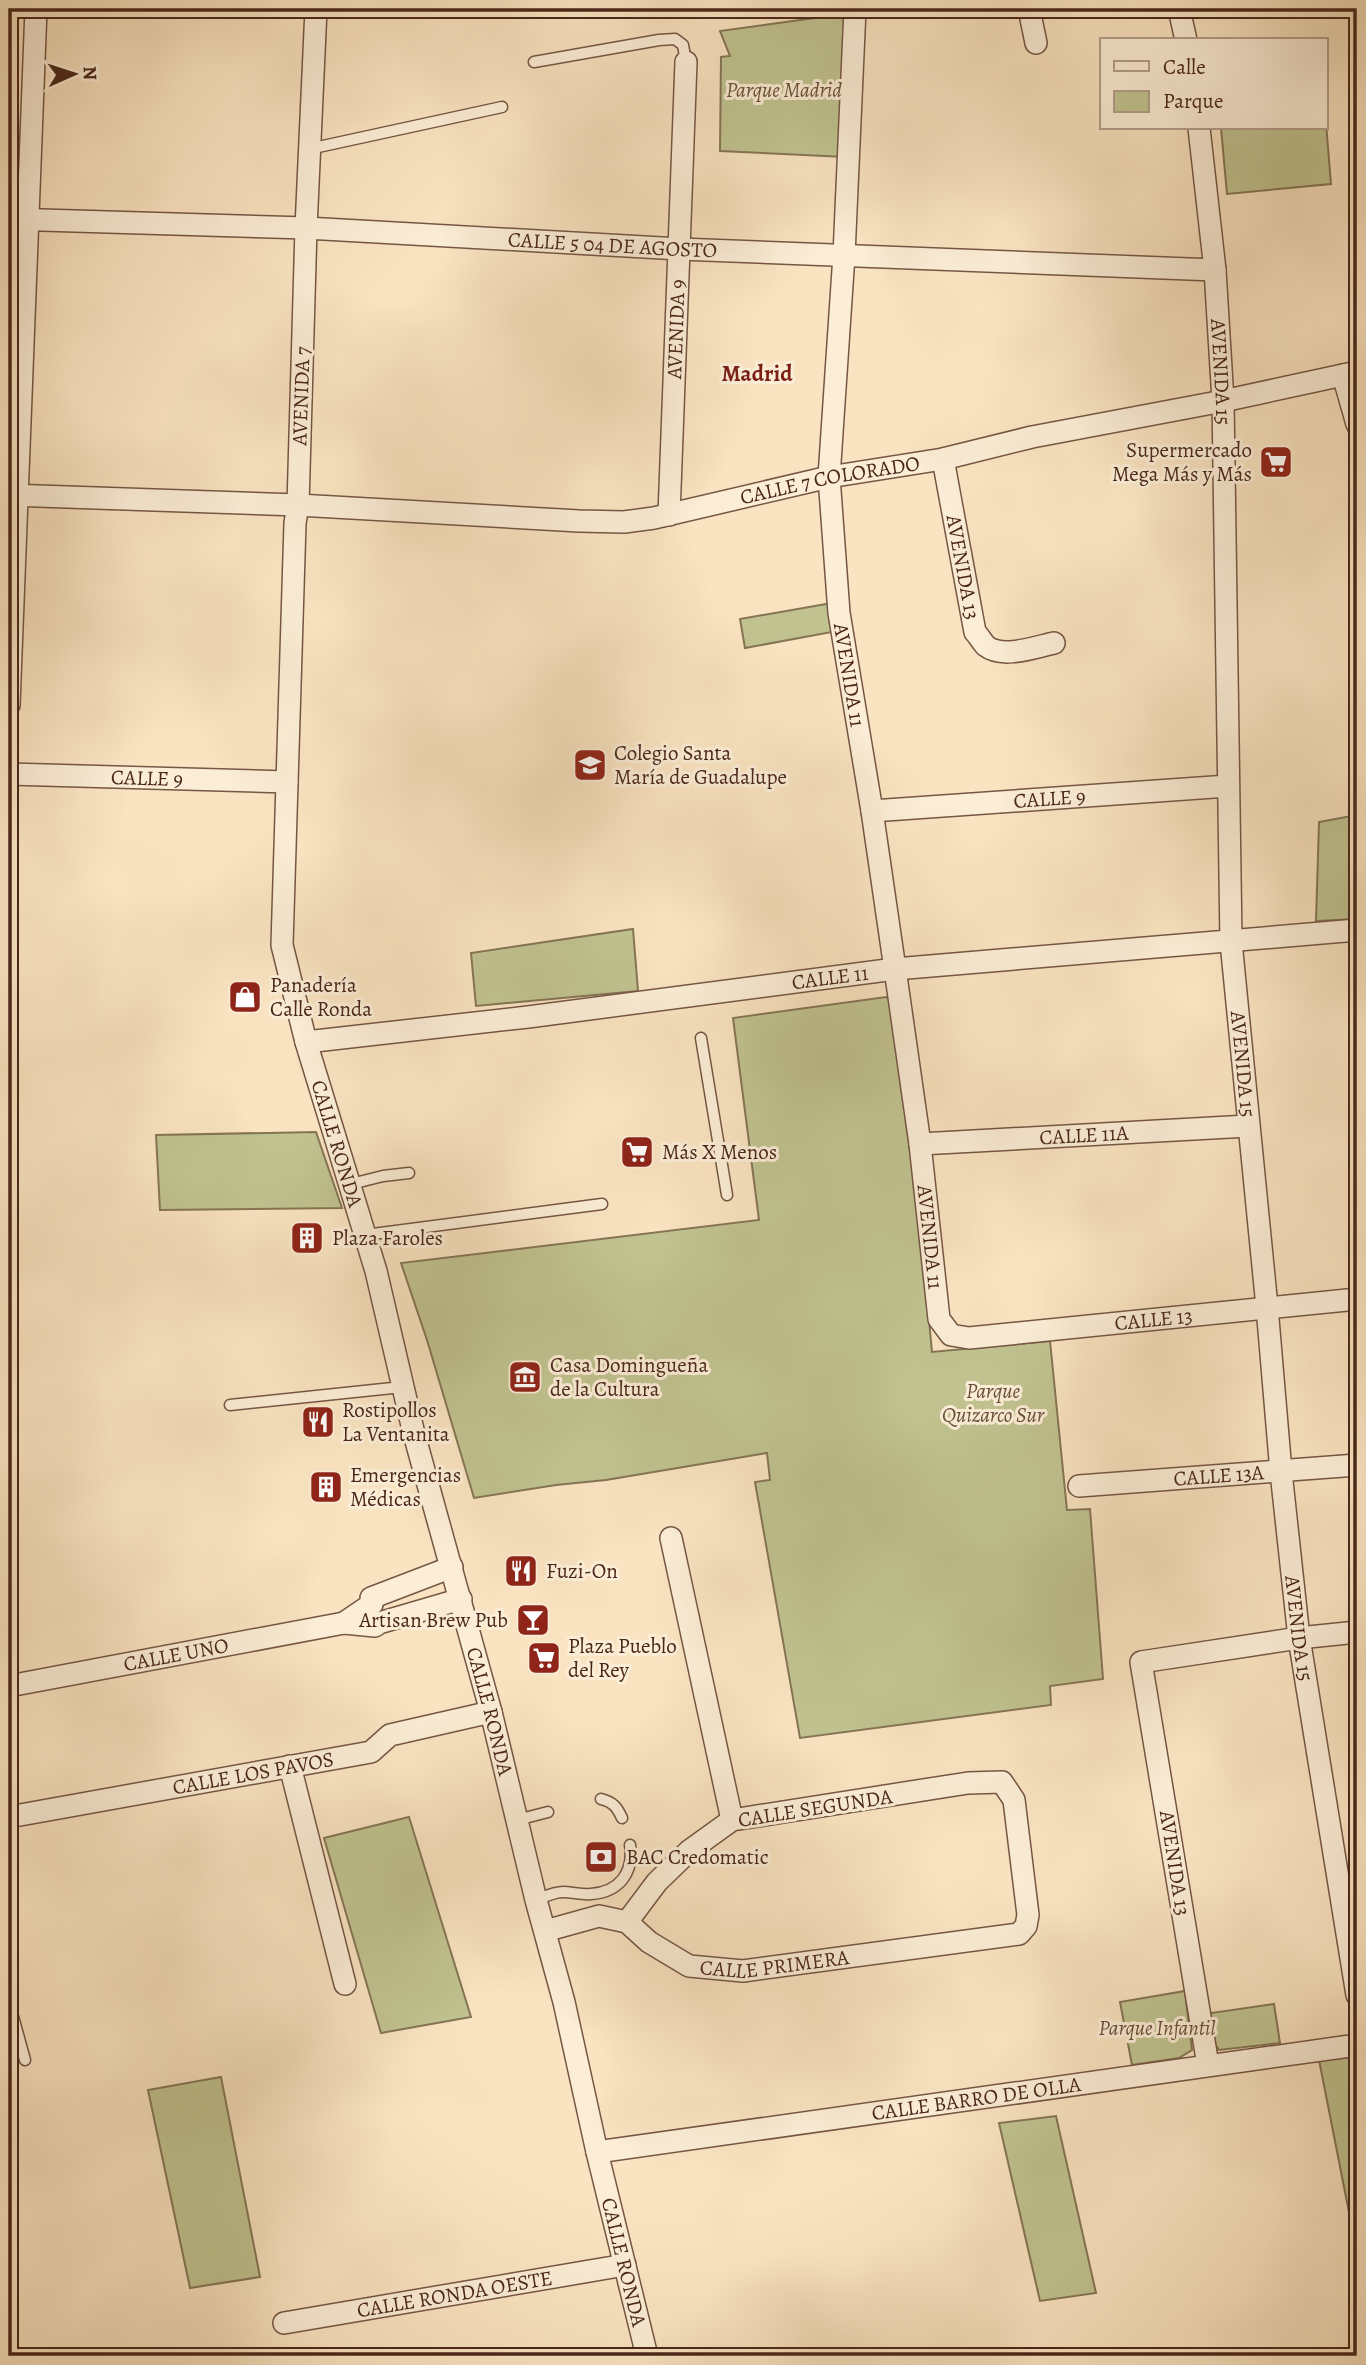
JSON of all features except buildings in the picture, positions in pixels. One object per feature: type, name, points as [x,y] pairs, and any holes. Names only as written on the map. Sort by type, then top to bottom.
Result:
[{"type":"street","points":[[9,705],[18,219],[36,9]]},
{"type":"street","name":"AVENIDA 7","points":[[287,782],[316,9]]},
{"type":"street","name":"AVENIDA 11","points":[[855,9],[844,255],[829,477],[839,613],[872,811],[920,1143],[939,1319],[951,1335]]},
{"type":"street","points":[[1029,9],[1036,43]]},
{"type":"street","points":[[1179,9],[1186,38]]},
{"type":"street","name":"AVENIDA 9","points":[[669,515],[686,62]]},
{"type":"street","name":"AVENIDA 15","points":[[1199,130],[1215,270],[1223,401],[1231,942],[1267,1307],[1280,1472],[1299,1638],[1357,1995]]},
{"type":"street","name":"CALLE 5 04 DE AGOSTO","points":[[18,219],[306,228],[680,249],[1215,270]]},
{"type":"street","points":[[1350,374],[1357,424]]},
{"type":"street","name":"CALLE 7 COLORADO","points":[[13,495],[298,505],[624,522],[669,515],[829,477],[943,459],[1032,437],[1350,374]]},
{"type":"street","name":"AVENIDA 13","points":[[943,459],[975,632],[986,646],[1009,652],[1054,643]]},
{"type":"street","name":"CALLE 9","points":[[9,774],[287,782]]},
{"type":"street","name":"CALLE RONDA","points":[[287,782],[282,945],[306,1042],[365,1235],[431,1497],[491,1712],[584,2086],[597,2152],[647,2356]]},
{"type":"street","name":"CALLE 9","points":[[872,811],[1228,786]]},
{"type":"street","name":"CALLE 11","points":[[306,1042],[528,1017],[895,969],[1357,930]]},
{"type":"street","name":"CALLE 11A","points":[[920,1143],[1248,1126]]},
{"type":"street","name":"CALLE 13","points":[[951,1335],[969,1338],[1357,1299]]},
{"type":"street","name":"CALLE 13A","points":[[1079,1486],[1357,1465]]},
{"type":"street","points":[[671,1538],[732,1820]]},
{"type":"street","name":"CALLE UNO","points":[[344,1623],[372,1604],[372,1598],[452,1567]]},
{"type":"street","name":"CALLE UNO","points":[[9,1686],[344,1623],[374,1626],[461,1599]]},
{"type":"street","points":[[1299,1638],[1357,1632]]},
{"type":"street","name":"AVENIDA 13","points":[[1208,2065],[1141,1662],[1299,1638]]},
{"type":"street","name":"CALLE LOS PAVOS","points":[[9,1817],[371,1752],[390,1735],[491,1712]]},
{"type":"street","points":[[290,1766],[345,1984]]},
{"type":"street","name":"CALLE SEGUNDA","points":[[626,1922],[657,1882],[689,1850],[732,1820],[968,1783],[1002,1782],[1014,1800],[1028,1915],[1026,1926],[1019,1934]]},
{"type":"street","points":[[545,1931],[599,1916],[626,1922]]},
{"type":"street","name":"CALLE PRIMERA","points":[[626,1922],[649,1942],[689,1966],[743,1971],[1019,1934]]},
{"type":"street","name":"CALLE BARRO DE OLLA","points":[[597,2152],[1357,2045]]},
{"type":"street","name":"CALLE RONDA OESTE","points":[[284,2323],[625,2265]]},
{"type":"lane","points":[[534,62],[675,39],[683,45],[686,62]]},
{"type":"lane","points":[[309,149],[502,107]]},
{"type":"lane","points":[[701,1038],[727,1195]]},
{"type":"lane","points":[[351,1184],[409,1173]]},
{"type":"lane","points":[[365,1235],[602,1204]]},
{"type":"lane","points":[[230,1405],[402,1387]]},
{"type":"lane","points":[[601,1799],[617,1807],[622,1818]]},
{"type":"lane","points":[[517,1820],[548,1812]]},
{"type":"lane","points":[[536,1900],[560,1892],[592,1894],[612,1889],[624,1881],[629,1870],[632,1857],[630,1845]]},
{"type":"lane","points":[[9,2002],[25,2060]]},
{"type":"green space","name":"Parque Madrid","points":[[851,13],[845,157],[720,151],[721,57],[730,56],[720,31]]},
{"type":"green space","points":[[1221,130],[1327,130],[1331,184],[1227,194]]},
{"type":"green space","points":[[832,603],[832,632],[745,648],[740,619]]},
{"type":"green space","points":[[1357,815],[1357,919],[1316,921],[1319,822]]},
{"type":"green space","points":[[633,929],[638,991],[476,1006],[471,953]]},
{"type":"green space","name":"Parque Quizarco Sur","points":[[886,997],[900,1008],[932,1352],[1050,1341],[1067,1510],[1090,1509],[1103,1679],[1050,1686],[1051,1705],[800,1738],[755,1482],[770,1480],[767,1453],[606,1480],[474,1498],[401,1263],[759,1220],[733,1018]]},
{"type":"green space","points":[[316,1132],[342,1208],[160,1210],[156,1135]]},
{"type":"green space","points":[[409,1817],[471,2017],[381,2033],[324,1838]]},
{"type":"green space","name":"Parque Infantil","points":[[1185,1991],[1192,2050],[1179,2058],[1132,2065],[1120,2002]]},
{"type":"green space","points":[[1274,2004],[1280,2043],[1219,2050],[1212,2040],[1211,2013]]},
{"type":"green space","points":[[1357,2056],[1357,2253],[1319,2060]]},
{"type":"green space","points":[[221,2077],[260,2277],[190,2288],[148,2090]]},
{"type":"green space","points":[[1056,2116],[1096,2293],[1040,2301],[999,2123]]},
{"type":"place","name":"Supermercado Mega Más y Más","points":[[1276,462]]},
{"type":"place","name":"Colegio Santa María de Guadalupe","points":[[590,765]]},
{"type":"place","name":"Panadería Calle Ronda","points":[[245,997]]},
{"type":"place","name":"Más X Menos","points":[[637,1152]]},
{"type":"place","name":"Plaza Faroles","points":[[307,1238]]},
{"type":"place","name":"Casa Domingueña de la Cultura","points":[[525,1377]]},
{"type":"place","name":"Rostipollos La Ventanita","points":[[318,1422]]},
{"type":"place","name":"Emergencias Médicas","points":[[326,1487]]},
{"type":"place","name":"Fuzi-On","points":[[521,1571]]},
{"type":"place","name":"Artisan Brew Pub","points":[[533,1620]]},
{"type":"place","name":"Plaza Pueblo del Rey","points":[[544,1658]]},
{"type":"place","name":"BAC Credomatic","points":[[601,1857]]},
{"type":"district","name":"Madrid","points":[[757,373]]}]
